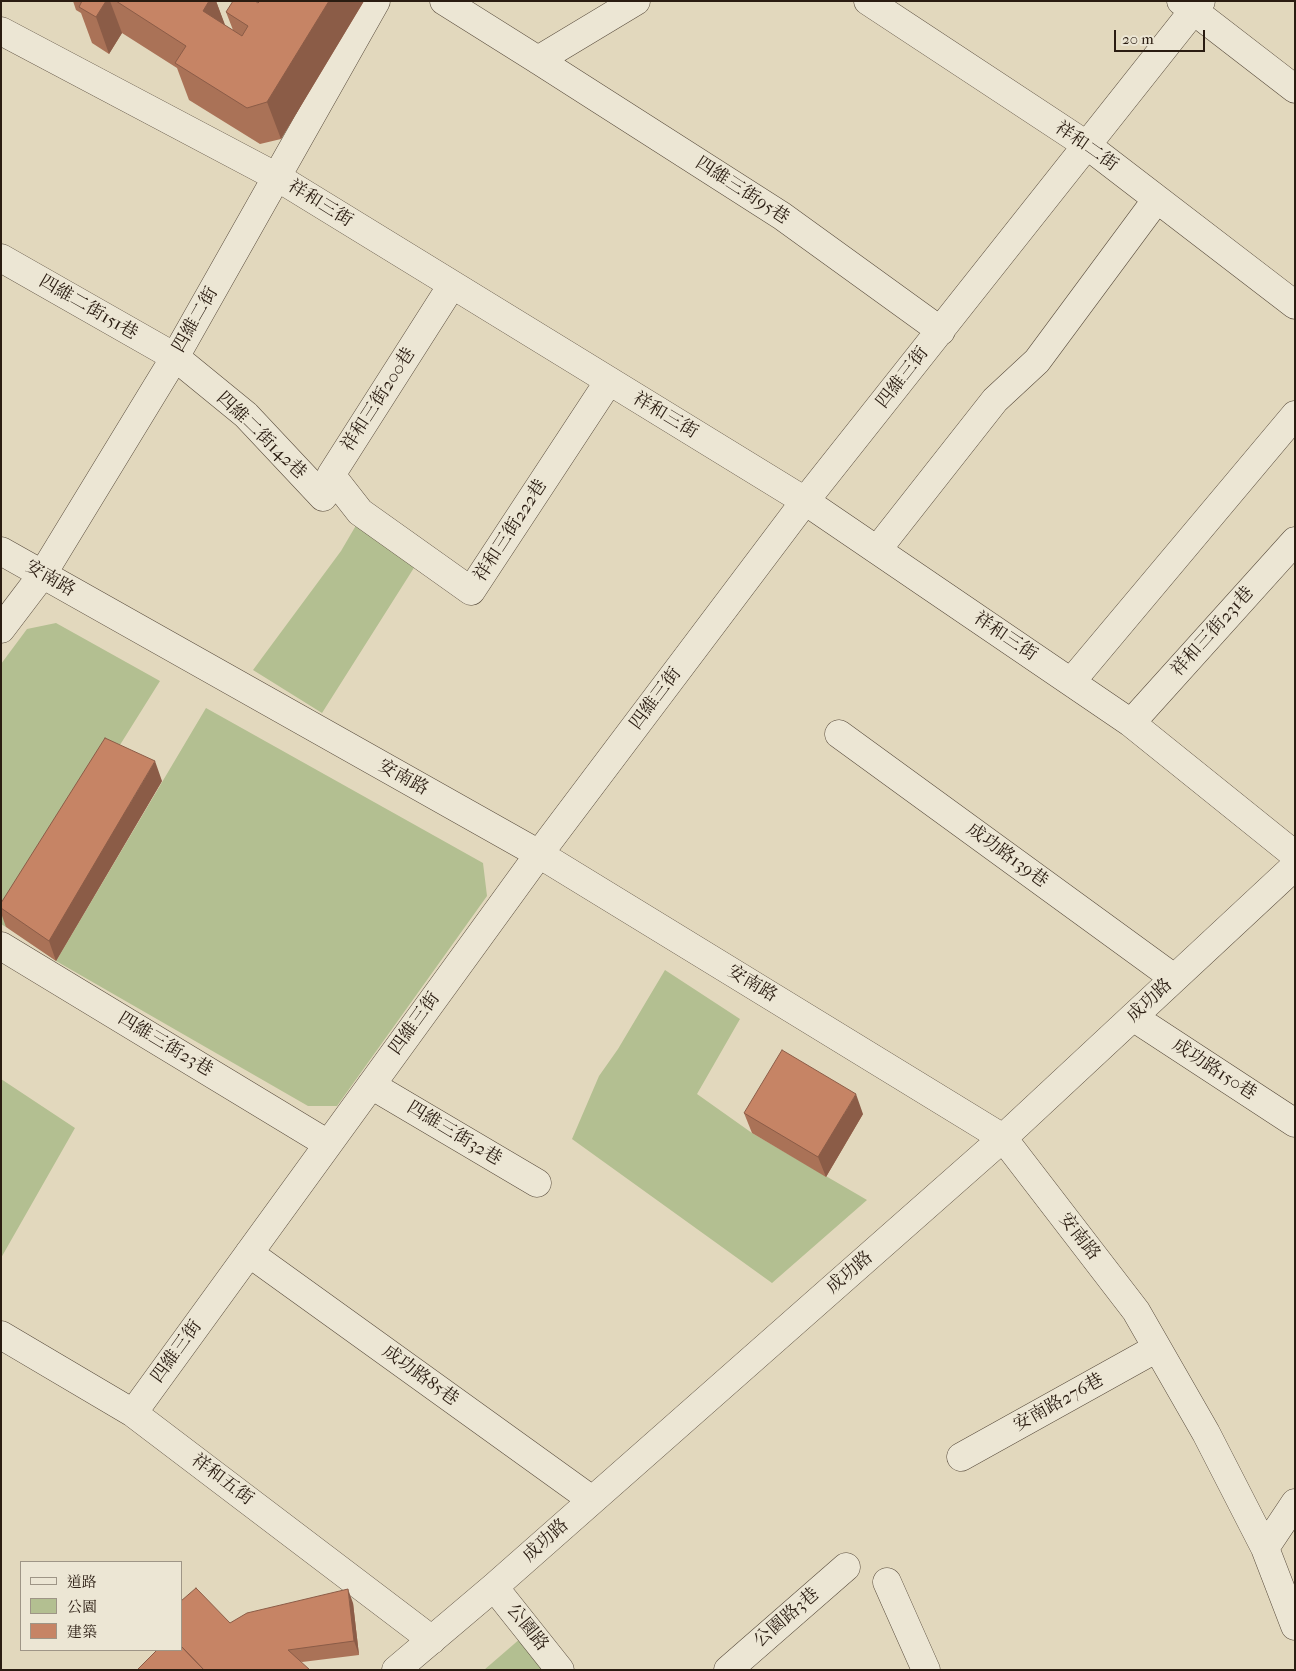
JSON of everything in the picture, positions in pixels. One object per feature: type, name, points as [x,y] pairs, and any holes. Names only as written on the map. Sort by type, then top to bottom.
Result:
[{"type":"street","name":"四維二街","points":[[1,629],[42,575],[175,357],[376,1]]},
{"type":"street","name":"四維三街95巷","points":[[444,1],[782,216],[940,331]]},
{"type":"street","points":[[538,60],[636,1]]},
{"type":"street","name":"祥和二街","points":[[868,1],[1088,146],[1295,306]]},
{"type":"street","points":[[1192,5],[1295,89]]},
{"type":"street","name":"四維三街","points":[[133,1412],[539,854],[805,501],[1088,146],[1192,5]]},
{"type":"street","name":"祥和三街","points":[[1,30],[277,177],[805,501],[1130,723],[1295,855]]},
{"type":"street","points":[[876,550],[996,400],[1037,360],[1157,199]]},
{"type":"street","name":"四維二街151巷","points":[[1,258],[175,357]]},
{"type":"street","name":"祥和三街200巷","points":[[360,512],[331,476],[452,285]]},
{"type":"street","name":"四維二街142巷","points":[[175,357],[246,415],[323,497]]},
{"type":"street","name":"祥和三街222巷","points":[[360,512],[471,591],[609,381]]},
{"type":"street","points":[[1071,682],[1295,415]]},
{"type":"street","name":"祥和三街231巷","points":[[1130,723],[1295,541]]},
{"type":"street","name":"安南路","points":[[1,551],[539,854],[1003,1138],[1136,1310],[1206,1433],[1265,1548],[1295,1626]]},
{"type":"street","name":"成功路139巷","points":[[839,734],[1174,978]]},
{"type":"street","name":"成功路","points":[[401,1668],[1003,1138],[1295,866]]},
{"type":"street","name":"四維三街23巷","points":[[1,946],[328,1144]]},
{"type":"street","name":"成功路150巷","points":[[1133,1017],[1295,1123]]},
{"type":"street","name":"四維三街32巷","points":[[371,1084],[537,1183]]},
{"type":"street","name":"成功路85巷","points":[[249,1253],[592,1500]]},
{"type":"street","name":"祥和五街","points":[[1,1335],[133,1412],[432,1640]]},
{"type":"street","name":"安南路276巷","points":[[961,1457],[1157,1348]]},
{"type":"street","points":[[1265,1548],[1295,1503]]},
{"type":"street","name":"公園路3巷","points":[[728,1670],[846,1567]]},
{"type":"street","points":[[886,1582],[926,1670]]},
{"type":"street","name":"公園路","points":[[494,1587],[560,1670]]},
{"type":"green space","points":[[358,522],[417,563],[322,713],[253,670],[341,551]]},
{"type":"green space","points":[[56,623],[160,681],[6,927],[1,924],[1,664],[27,629]]},
{"type":"green space","points":[[206,708],[483,863],[487,896],[337,1106],[308,1106],[56,961]]},
{"type":"green space","points":[[665,970],[740,1019],[697,1094],[752,1133],[867,1200],[772,1283],[572,1139],[599,1076],[618,1049]]},
{"type":"green space","points":[[1,1079],[75,1128],[1,1258]]},
{"type":"green space","points":[[521,1638],[546,1670],[484,1670]]},
{"type":"building","points":[[82,1],[106,1],[96,17],[79,7]]},
{"type":"building","points":[[116,1],[209,1],[203,11],[242,36],[248,26],[226,12],[233,1],[255,1],[258,3],[260,1],[329,1],[267,102],[247,108],[175,63],[186,46]]},
{"type":"building","points":[[105,738],[155,761],[49,941],[1,908],[1,903]]},
{"type":"building","points":[[782,1050],[856,1094],[818,1157],[744,1113]]},
{"type":"building","points":[[196,1588],[230,1623],[247,1613],[348,1589],[354,1641],[288,1650],[310,1670],[204,1670],[182,1647],[182,1600]]},
{"type":"building","points":[[182,1647],[204,1670],[137,1670],[156,1651],[182,1651]]}]
